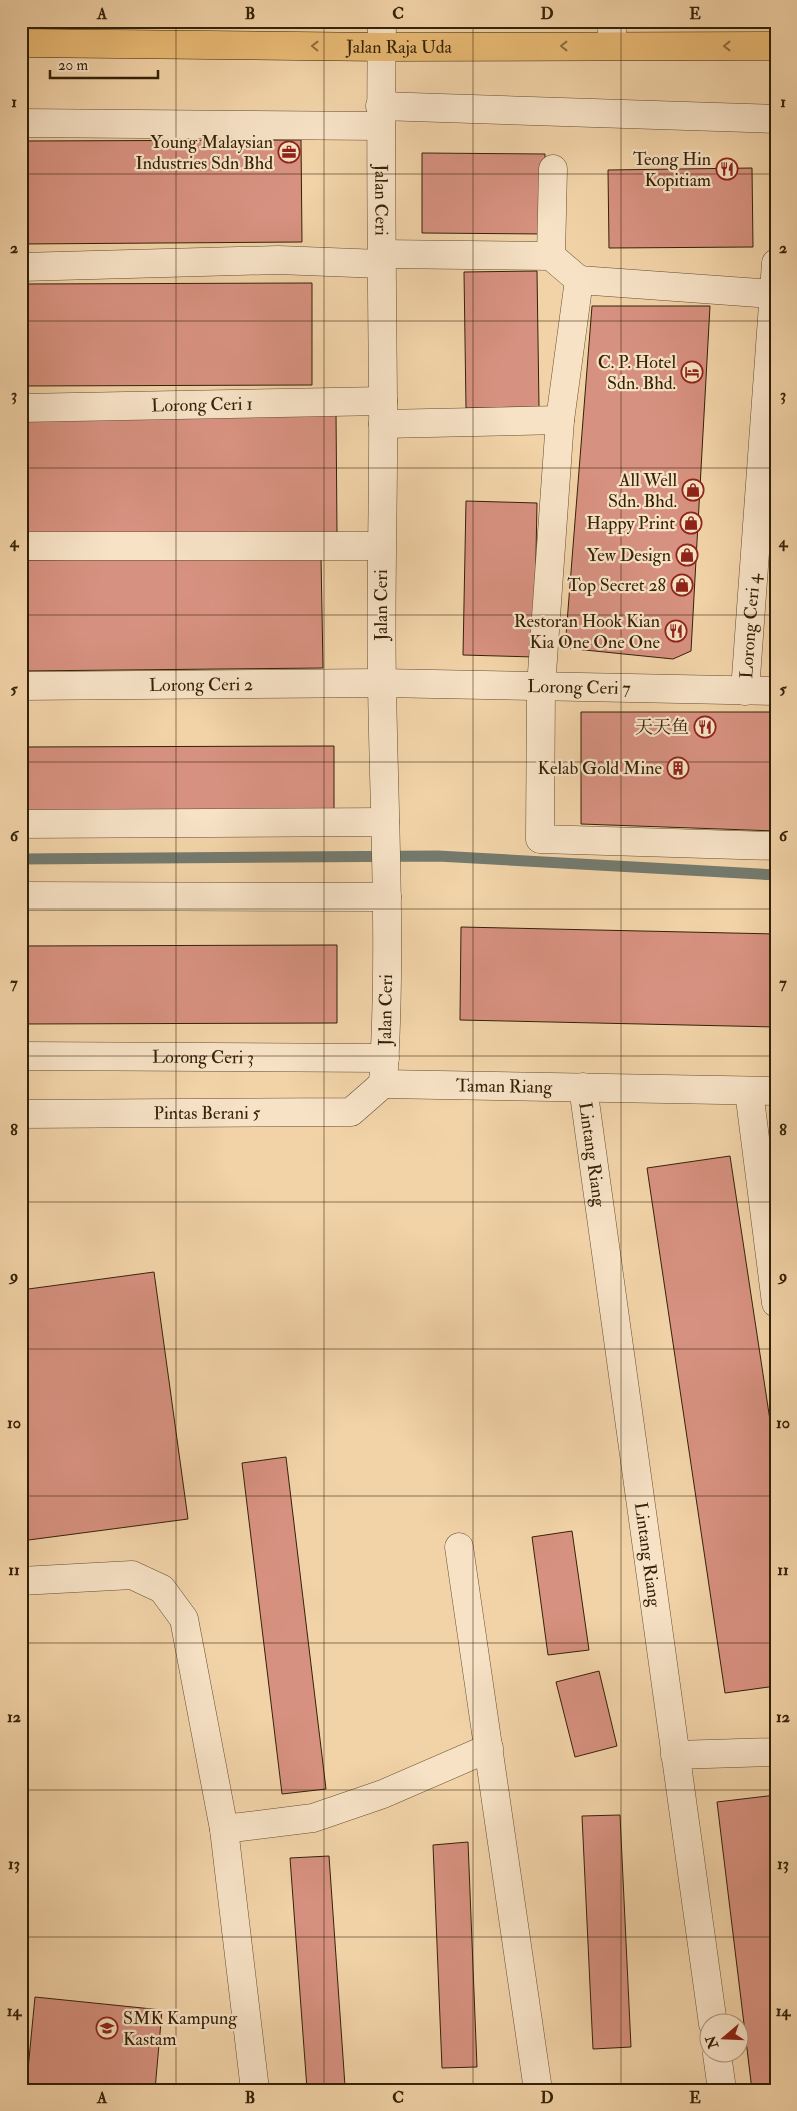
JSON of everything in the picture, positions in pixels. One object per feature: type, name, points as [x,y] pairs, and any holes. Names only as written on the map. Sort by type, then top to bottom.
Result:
[{"type":"main road","name":"Jalan Raja Uda","points":[[21,44],[382,34],[612,33],[776,46]]},
{"type":"street","name":"Jalan Ceri","points":[[382,34],[380,116],[383,412],[381,546],[387,889],[384,1071]]},
{"type":"street","points":[[21,123],[380,116],[776,119]]},
{"type":"street","points":[[551,256],[553,170]]},
{"type":"street","points":[[21,267],[278,260],[551,256],[579,280],[773,294]]},
{"type":"street","name":"Lorong Ceri 4","points":[[746,691],[773,340],[773,294],[776,263]]},
{"type":"street","points":[[579,280],[560,420],[541,687],[540,839],[776,846]]},
{"type":"street","name":"Lorong Ceri 1","points":[[21,408],[383,412],[560,420]]},
{"type":"street","points":[[21,546],[381,546]]},
{"type":"street","name":"Lorong Ceri 7","points":[[382,683],[776,691]]},
{"type":"street","name":"Lorong Ceri 2","points":[[21,686],[382,683]]},
{"type":"street","points":[[21,824],[385,829]]},
{"type":"street","points":[[21,896],[387,889]]},
{"type":"street","name":"Lorong Ceri 3","points":[[21,1056],[384,1071]]},
{"type":"street","name":"Taman Riang","points":[[384,1071],[583,1087],[776,1091]]},
{"type":"street","name":"Pintas Berani 5","points":[[21,1114],[351,1112],[384,1071]]},
{"type":"street","name":"Lintang Riang","points":[[583,1087],[712,2014]]},
{"type":"street","points":[[749,1091],[776,1303]]},
{"type":"street","points":[[460,1546],[538,2090]]},
{"type":"street","points":[[21,1581],[132,1575],[162,1589],[184,1619],[224,1830],[254,2090]]},
{"type":"street","points":[[224,1830],[313,1818],[382,1794],[489,1748]]},
{"type":"street","points":[[675,1755],[776,1752]]},
{"type":"street","points":[[718,2064],[722,2090]]},
{"type":"building","points":[[301,140],[302,242],[21,244],[21,141]]},
{"type":"building","points":[[422,153],[545,154],[545,234],[422,233]]},
{"type":"building","points":[[752,168],[753,247],[609,248],[608,170]]},
{"type":"building","points":[[537,271],[539,407],[466,408],[464,272]]},
{"type":"building","points":[[312,283],[312,385],[21,386],[21,284]]},
{"type":"building","points":[[592,306],[710,306],[691,651],[673,659],[565,648]]},
{"type":"building","points":[[336,411],[337,534],[21,538],[21,414]]},
{"type":"building","points":[[466,501],[537,503],[534,657],[463,655]]},
{"type":"building","points":[[321,557],[323,668],[21,671],[21,560]]},
{"type":"building","name":"Kelab Gold Mine","points":[[581,712],[776,712],[776,831],[581,824]]},
{"type":"building","points":[[334,746],[334,810],[21,811],[21,747]]},
{"type":"building","points":[[461,927],[776,934],[776,1027],[460,1020]]},
{"type":"building","points":[[337,945],[337,1023],[21,1024],[21,946]]},
{"type":"building","points":[[730,1156],[776,1460],[776,1686],[725,1693],[647,1168]]},
{"type":"building","points":[[154,1272],[188,1519],[21,1541],[21,1290]]},
{"type":"building","points":[[286,1457],[326,1789],[282,1794],[242,1463]]},
{"type":"building","points":[[572,1531],[589,1650],[548,1655],[532,1537]]},
{"type":"building","points":[[599,1671],[617,1746],[575,1757],[556,1682]]},
{"type":"building","points":[[776,1795],[776,2090],[752,2090],[749,2064],[750,2014],[743,2014],[717,1802]]},
{"type":"building","points":[[620,1815],[631,2047],[593,2049],[582,1816]]},
{"type":"building","points":[[468,1842],[477,2067],[442,2068],[433,1845]]},
{"type":"building","points":[[329,1856],[345,2086],[307,2089],[290,1858]]},
{"type":"building","points":[[35,1997],[162,2010],[155,2090],[26,2090]]},
{"type":"waterway","points":[[21,859],[438,856],[776,875]]},
{"type":"place","name":"Young Malaysian Industries Sdn Bhd","points":[[289,152]]},
{"type":"place","name":"Teong Hin Kopitiam","points":[[727,169]]},
{"type":"place","name":"C. P. Hotel Sdn. Bhd.","points":[[692,372]]},
{"type":"place","name":"All Well Sdn. Bhd.","points":[[693,490]]},
{"type":"place","name":"Happy Print","points":[[691,523]]},
{"type":"place","name":"Yew Design","points":[[687,555]]},
{"type":"place","name":"Top Secret 28","points":[[682,585]]},
{"type":"place","name":"Restoran Hook Kian Kia One One One","points":[[676,631]]},
{"type":"place","name":"天天鱼","points":[[705,727]]},
{"type":"place","name":"Kelab Gold Mine","points":[[678,768]]},
{"type":"place","name":"SMK Kampung Kastam","points":[[107,2028]]}]
